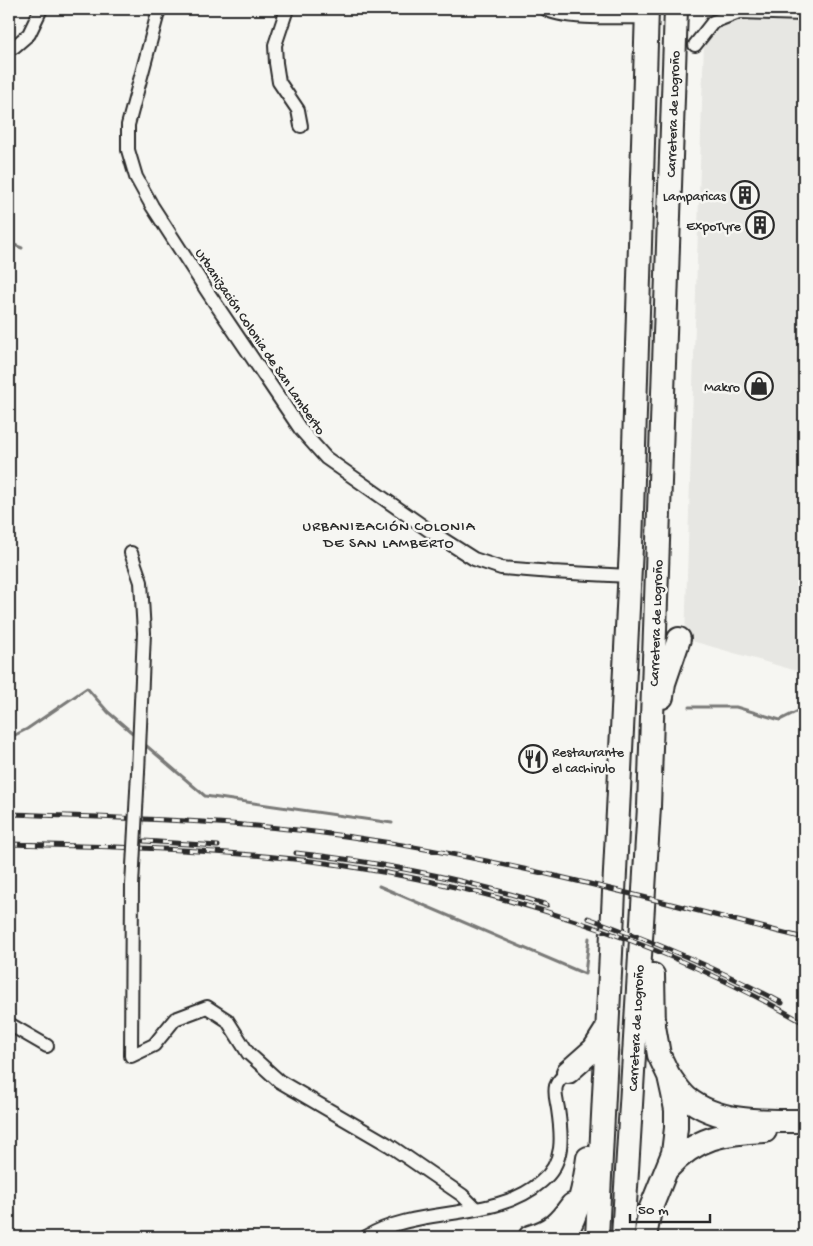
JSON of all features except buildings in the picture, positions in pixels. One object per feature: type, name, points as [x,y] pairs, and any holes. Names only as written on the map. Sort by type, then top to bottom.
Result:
[{"type":"highway","name":"Carretera de Logroño","points":[[623,1237],[648,816],[676,9]]},
{"type":"highway","name":"Carretera de Logroño","points":[[597,1237],[629,576],[647,13]]},
{"type":"highway","points":[[679,639],[664,683],[648,816],[656,885],[652,994],[654,1026],[659,1055],[669,1076],[687,1098],[701,1107],[718,1114],[754,1120],[804,1121]]},
{"type":"highway","points":[[568,1072],[594,1049],[607,1029]]},
{"type":"highway","points":[[564,1237],[580,1204],[594,1110],[603,1091],[581,1075],[568,1072]]},
{"type":"highway","points":[[645,1237],[650,1210],[673,1153],[676,1110],[669,1076]]},
{"type":"highway","points":[[667,1169],[689,1148],[719,1136],[739,1132],[804,1130]]},
{"type":"highway","points":[[530,1237],[542,1233],[557,1224],[575,1201],[584,1185]]},
{"type":"street","points":[[9,46],[14,47],[29,34],[41,9]]},
{"type":"street","name":"Urbanización Colonia de San Lamberto","points":[[159,9],[128,125],[128,150],[136,177],[152,206],[209,294],[301,430],[326,458],[430,531],[474,559],[501,568],[629,576]]},
{"type":"street","points":[[287,9],[276,45],[276,64],[279,82],[298,110],[301,126]]},
{"type":"street","points":[[546,9],[550,12],[567,15],[647,13]]},
{"type":"street","points":[[695,45],[713,22],[736,10],[804,14]]},
{"type":"street","points":[[131,553],[141,582],[144,633],[132,886],[131,1056],[154,1045],[176,1019],[207,1007],[227,1020],[248,1053],[279,1081],[390,1145],[462,1195],[475,1208]]},
{"type":"street","points":[[9,1024],[47,1046]]},
{"type":"street","points":[[366,1237],[398,1223],[499,1204],[519,1197],[535,1188],[549,1175],[558,1160],[562,1141],[556,1086],[568,1072]]},
{"type":"shaded area","points":[[705,9],[804,9],[804,673],[685,639]]},
{"type":"waterway","points":[[9,243],[22,248]]},
{"type":"waterway","points":[[9,738],[27,729],[87,688],[108,712],[136,736]]},
{"type":"waterway","points":[[689,707],[736,707],[780,720],[804,708]]},
{"type":"waterway","points":[[142,742],[205,796],[392,823]]},
{"type":"waterway","points":[[379,886],[585,974],[589,938]]},
{"type":"railway","points":[[9,814],[135,818],[261,826],[403,845],[633,894],[804,938]]},
{"type":"railway","points":[[144,841],[218,846]]},
{"type":"railway","points":[[9,844],[92,846],[257,855],[340,865],[461,888],[580,922],[638,943],[695,967],[804,1023]]},
{"type":"railway","points":[[296,853],[360,861],[454,879],[547,905]]},
{"type":"railway","points":[[588,918],[686,957],[782,1003]]},
{"type":"place","name":"Lamparicas","points":[[745,195]]},
{"type":"place","name":"ExpoTyre","points":[[760,225]]},
{"type":"place","name":"Makro","points":[[759,386]]},
{"type":"place","name":"Restaurante el cachirulo","points":[[533,759]]},
{"type":"district","name":"URBANIZACIÓN COLONIA DE SAN LAMBERTO","points":[[389,534]]}]
